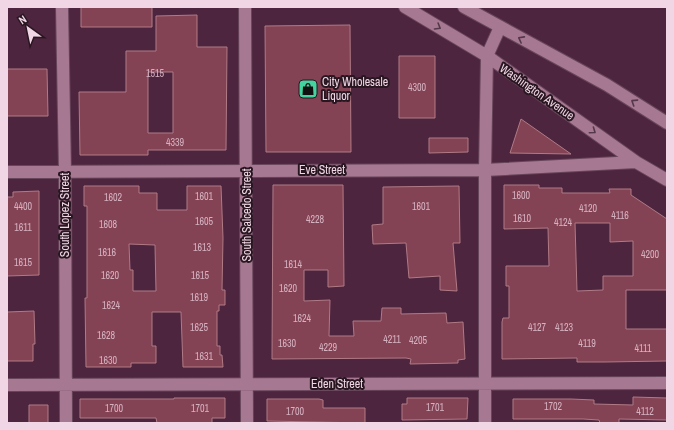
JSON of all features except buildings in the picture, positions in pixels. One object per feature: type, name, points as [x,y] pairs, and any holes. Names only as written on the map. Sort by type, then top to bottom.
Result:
[{"type":"street","name":"South Lopez Street","points":[[62,7],[65,172],[66,423]]},
{"type":"street","name":"South Salcedo Street","points":[[245,7],[247,170],[247,423]]},
{"type":"street","name":"Washington Avenue","points":[[405,7],[487,56],[636,162],[667,180]]},
{"type":"street","points":[[464,7],[607,85],[667,123]]},
{"type":"street","points":[[485,423],[485,170],[487,56],[500,27]]},
{"type":"street","name":"Eve Street","points":[[7,172],[485,170],[636,162]]},
{"type":"street","name":"Eden Street","points":[[7,385],[667,383]]},
{"type":"place","name":"City Wholesale Liquor","points":[[308,89]]}]
